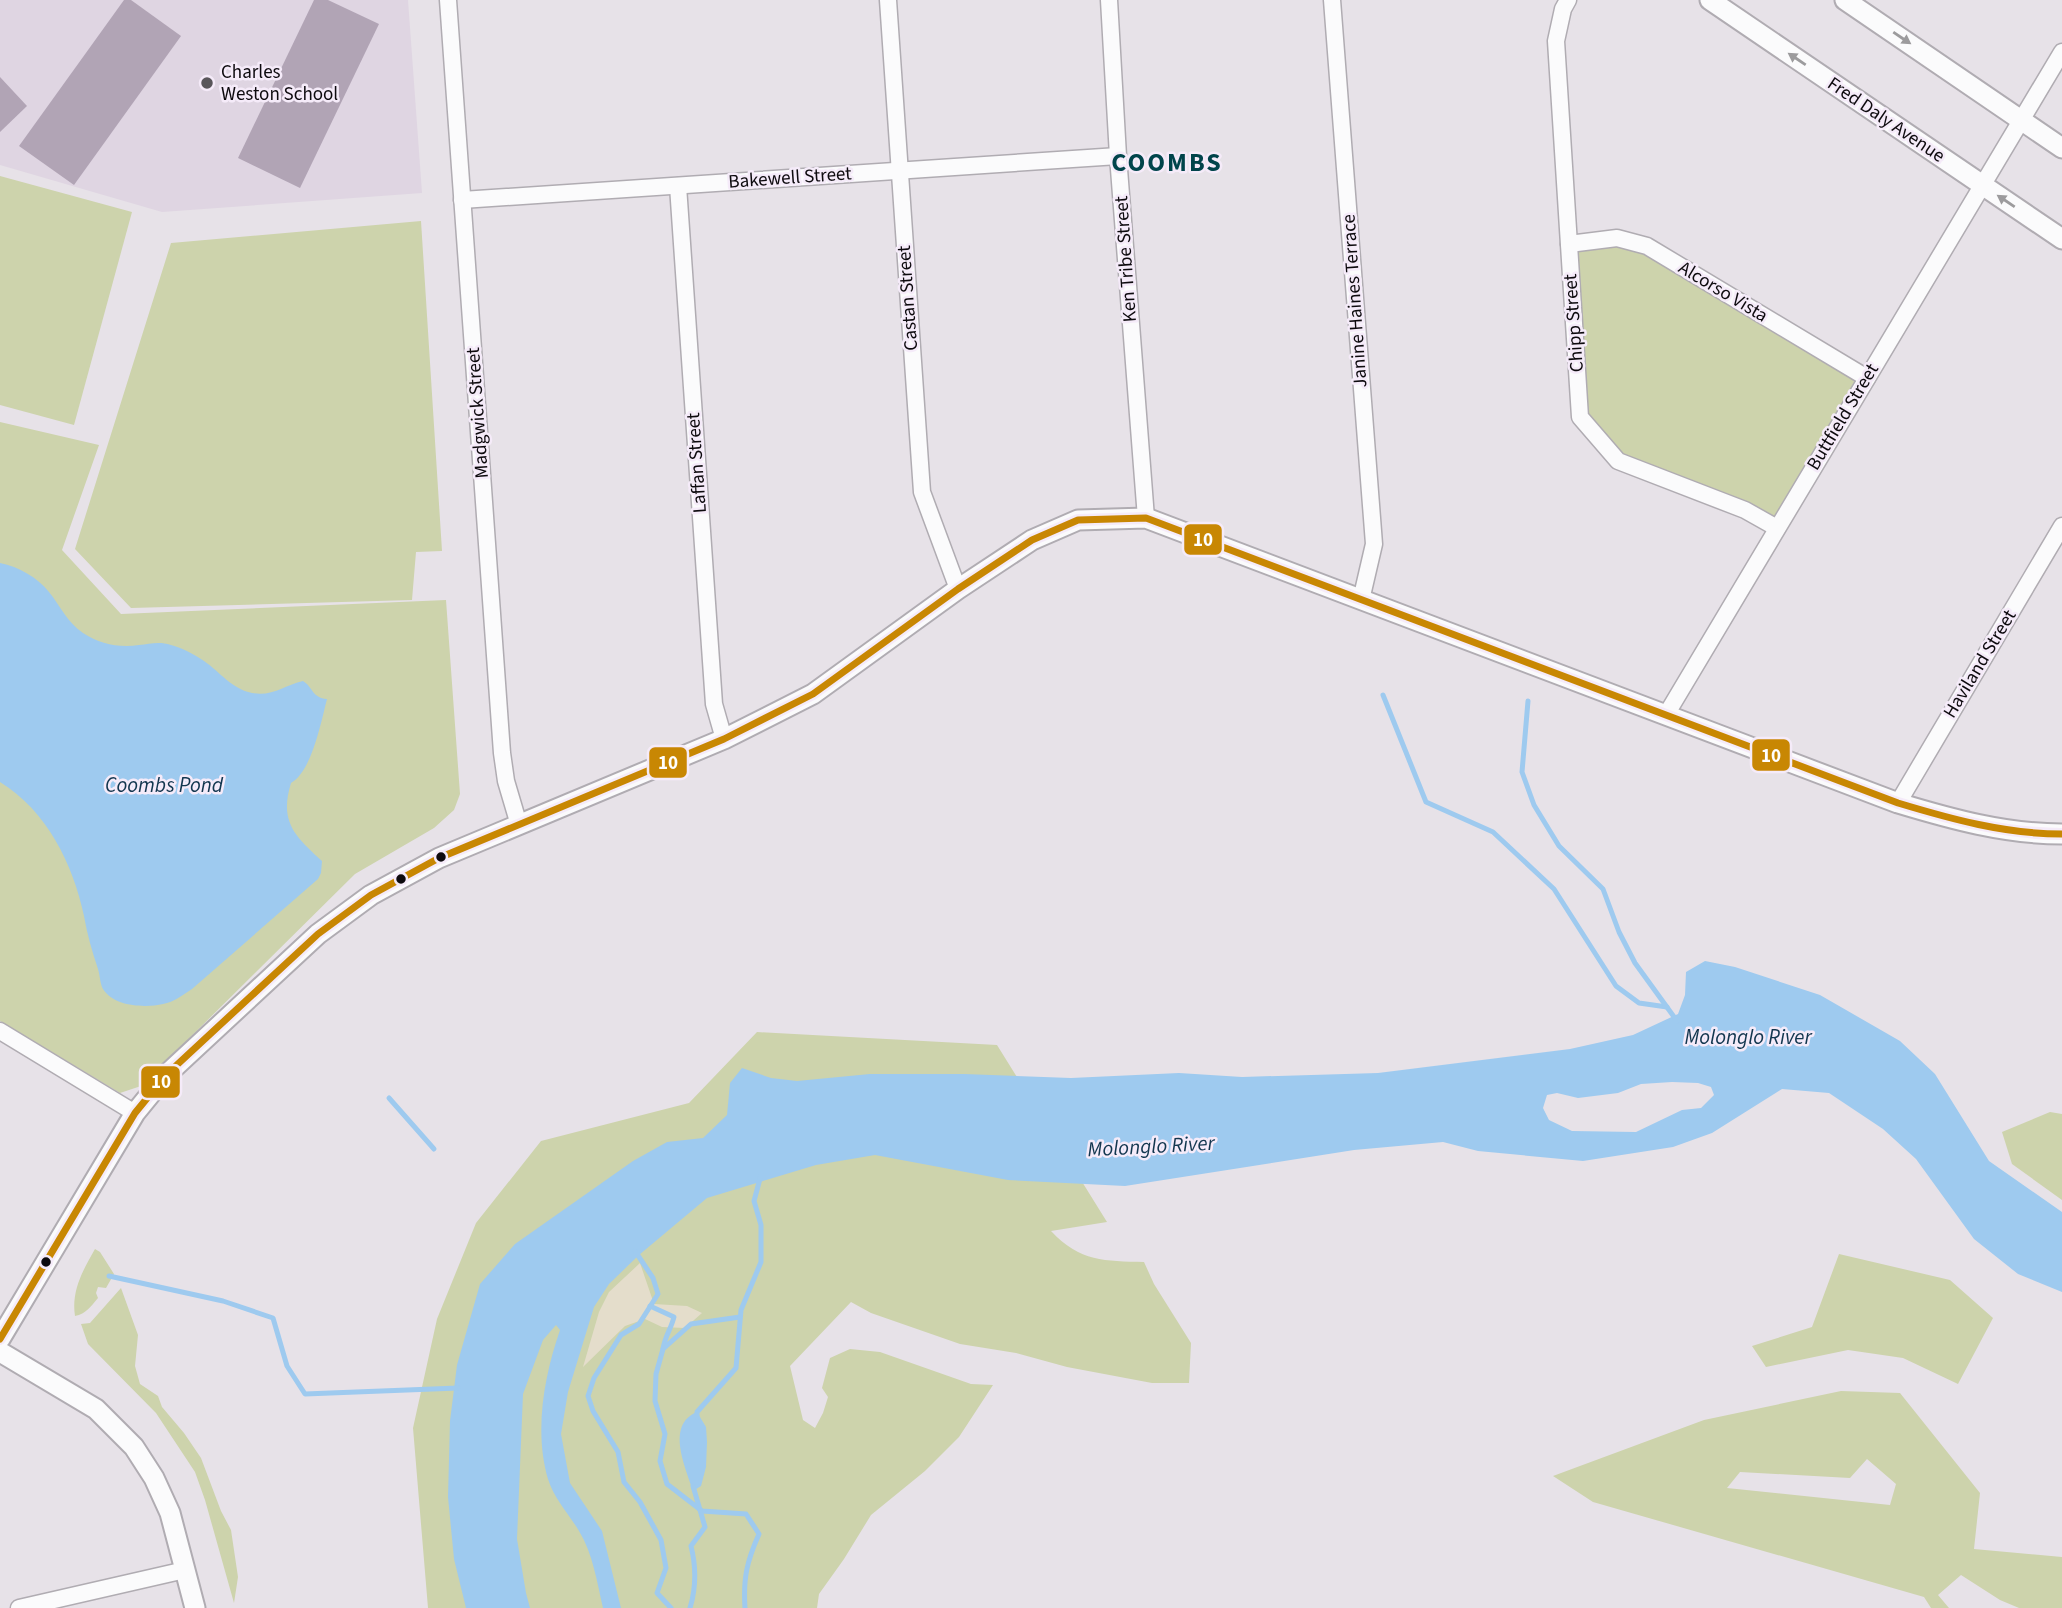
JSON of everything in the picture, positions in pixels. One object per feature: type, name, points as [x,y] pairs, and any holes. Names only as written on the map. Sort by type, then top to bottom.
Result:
[{"type":"street","name":"Madgwick Street","points":[[448,0],[502,753],[506,780],[519,825]]},
{"type":"street","name":"Castan Street","points":[[888,0],[922,492],[958,589]]},
{"type":"street","name":"Ken Tribe Street","points":[[1109,0],[1118,156],[1146,518]]},
{"type":"street","name":"Janine Haines Terrace","points":[[1332,0],[1374,544],[1362,600]]},
{"type":"street","name":"Chipp Street","points":[[1568,0],[1563,9],[1556,41],[1580,417],[1618,461],[1745,510],[1777,528]]},
{"type":"street","name":"Fred Daly Avenue","points":[[1710,0],[2062,239]]},
{"type":"street","points":[[1845,0],[2062,148]]},
{"type":"street","name":"Buttfield Street","points":[[1666,715],[2062,52]]},
{"type":"street","name":"Bakewell Street","points":[[463,200],[1118,156]]},
{"type":"street","name":"Laffan Street","points":[[678,186],[714,704],[724,739]]},
{"type":"street","name":"Alcorso Vista","points":[[1569,244],[1617,238],[1647,246],[1867,378]]},
{"type":"street","points":[[0,1339],[135,1113],[166,1075],[318,934],[371,895],[439,858],[724,739],[813,694],[958,589],[1032,540],[1078,520],[1146,518],[1898,803],[1957,822],[2043,834],[2062,834]]},
{"type":"street","name":"Haviland Street","points":[[1898,803],[2062,526]]},
{"type":"street","points":[[0,1031],[135,1113]]},
{"type":"street","points":[[0,1352],[96,1409],[134,1447],[154,1478],[170,1513],[195,1608]]},
{"type":"street","points":[[19,1608],[185,1570]]},
{"type":"shaded area","name":"Charles Weston School","points":[[0,0],[408,0],[422,193],[162,212],[0,165]]},
{"type":"green space","points":[[0,176],[132,212],[74,425],[0,405]]},
{"type":"green space","points":[[421,221],[442,551],[416,552],[412,600],[131,608],[75,549],[171,243]]},
{"type":"green space","points":[[1569,244],[1647,246],[1867,378],[1777,528],[1618,461],[1580,417]]},
{"type":"green space","points":[[0,422],[99,445],[62,550],[121,614],[446,600],[460,794],[454,810],[434,828],[355,874],[141,1086],[120,1093],[0,1021]]},
{"type":"green space","points":[[757,1032],[997,1045],[1107,1222],[1051,1231],[1072,1249],[1094,1258],[1144,1262],[1154,1284],[1191,1343],[1189,1383],[1152,1383],[1067,1367],[1016,1353],[960,1344],[871,1313],[851,1302],[790,1366],[803,1420],[815,1428],[828,1397],[822,1388],[830,1358],[850,1349],[880,1352],[971,1384],[993,1385],[959,1437],[925,1471],[871,1515],[819,1594],[817,1608],[428,1608],[413,1428],[437,1319],[476,1223],[541,1141],[689,1103]]},
{"type":"green space","points":[[2050,1112],[2062,1114],[2062,1200],[2012,1164],[2002,1132]]},
{"type":"green space","points":[[95,1249],[100,1252],[114,1274],[106,1288],[98,1287],[98,1298],[91,1307],[75,1316],[76,1289]]},
{"type":"green space","points":[[1839,1254],[1950,1280],[1993,1318],[1958,1384],[1903,1358],[1848,1350],[1766,1367],[1752,1346],[1812,1327]]},
{"type":"green space","points":[[121,1288],[138,1335],[135,1366],[140,1384],[158,1396],[162,1407],[201,1458],[231,1530],[238,1577],[234,1603],[195,1472],[156,1413],[88,1344],[81,1324],[90,1323]]},
{"type":"green space","points":[[1841,1391],[1900,1393],[1980,1493],[1974,1549],[2062,1557],[2062,1608],[2019,1608],[2000,1600],[1961,1575],[1938,1595],[1949,1608],[1931,1608],[1924,1597],[1593,1502],[1553,1476],[1704,1420]],"holes":[[[1867,1459],[1896,1484],[1890,1505],[1727,1488],[1740,1472],[1850,1478]]]},
{"type":"sand","points":[[640,1263],[654,1304],[687,1306],[702,1313],[685,1328],[662,1327],[645,1319],[625,1326],[583,1367],[599,1312],[609,1292]]},
{"type":"water","name":"Coombs Pond","points":[[0,563],[33,577],[49,592],[73,624],[96,640],[124,646],[167,644],[196,656],[245,691],[266,693],[303,681],[318,697],[327,699],[310,757],[305,768],[291,783],[287,808],[288,818],[297,836],[322,861],[318,879],[192,989],[171,1002],[148,1006],[131,1005],[115,1000],[103,989],[79,897],[65,858],[44,823],[17,794],[0,782]]},
{"type":"water","name":"Molonglo River","points":[[1705,961],[1735,967],[1820,995],[1900,1041],[1935,1074],[1989,1161],[2062,1212],[2062,1292],[2018,1274],[1974,1239],[1916,1159],[1883,1129],[1829,1093],[1782,1089],[1712,1133],[1673,1147],[1583,1161],[1478,1151],[1443,1142],[1354,1150],[1125,1186],[1008,1180],[875,1155],[816,1165],[707,1198],[639,1255],[609,1284],[594,1307],[568,1392],[561,1434],[570,1483],[602,1531],[621,1608],[603,1608],[588,1549],[548,1479],[541,1423],[545,1385],[560,1330],[556,1325],[543,1340],[523,1394],[517,1539],[530,1608],[466,1608],[454,1559],[448,1497],[450,1421],[457,1365],[480,1284],[515,1244],[633,1161],[667,1142],[703,1138],[727,1115],[730,1083],[742,1068],[771,1078],[797,1081],[870,1074],[1071,1078],[1179,1073],[1242,1077],[1378,1073],[1570,1049],[1633,1035],[1678,1014],[1685,995],[1686,972]],"holes":[[[1698,1083],[1711,1087],[1714,1095],[1701,1108],[1682,1110],[1636,1132],[1572,1131],[1549,1120],[1543,1108],[1547,1095],[1557,1093],[1578,1098],[1618,1093],[1641,1084]]]},
{"type":"water","points":[[697,1412],[706,1427],[706,1467],[701,1486],[693,1491],[680,1448],[680,1437],[687,1418]]},
{"type":"building","points":[[124,0],[131,0],[181,36],[74,185],[19,146]]},
{"type":"building","points":[[314,0],[328,0],[379,24],[300,188],[238,158]]},
{"type":"building","points":[[0,77],[27,106],[0,132]]},
{"type":"waterway","points":[[1383,695],[1426,802],[1493,832],[1554,889],[1616,986],[1639,1003],[1667,1007]]},
{"type":"waterway","points":[[1528,701],[1522,772],[1534,805],[1559,846],[1603,889],[1619,932],[1635,963],[1677,1021]]},
{"type":"waterway","points":[[389,1098],[434,1149]]},
{"type":"waterway","points":[[697,1417],[697,1412],[736,1368],[741,1310],[761,1262],[761,1225],[754,1201],[761,1175]]},
{"type":"waterway","points":[[635,1251],[653,1278],[658,1294],[639,1324],[621,1335],[594,1378],[588,1396],[593,1411],[618,1452],[624,1482],[640,1502],[661,1540],[666,1568],[657,1593],[671,1608]]},
{"type":"waterway","points":[[109,1276],[223,1301],[273,1318],[287,1366],[305,1394],[458,1388]]},
{"type":"waterway","points":[[650,1306],[674,1317],[663,1349]]},
{"type":"waterway","points":[[740,1317],[691,1324],[663,1349],[656,1374],[655,1401],[665,1434],[660,1461],[667,1484],[702,1511],[746,1514],[759,1534],[747,1570],[745,1608]]},
{"type":"waterway","points":[[690,1608],[695,1577],[691,1546],[705,1527],[693,1486]]},
{"type":"transit line","name":"10","points":[[0,1339],[135,1113],[166,1075],[318,934],[371,895],[439,858],[724,739],[813,694],[958,589],[1032,540],[1078,520],[1146,518],[1898,803],[1999,828],[2062,834]]},
{"type":"place","name":"Charles Weston School","points":[[207,83]]},
{"type":"district","name":"COOMBS","points":[[1167,162]]}]
